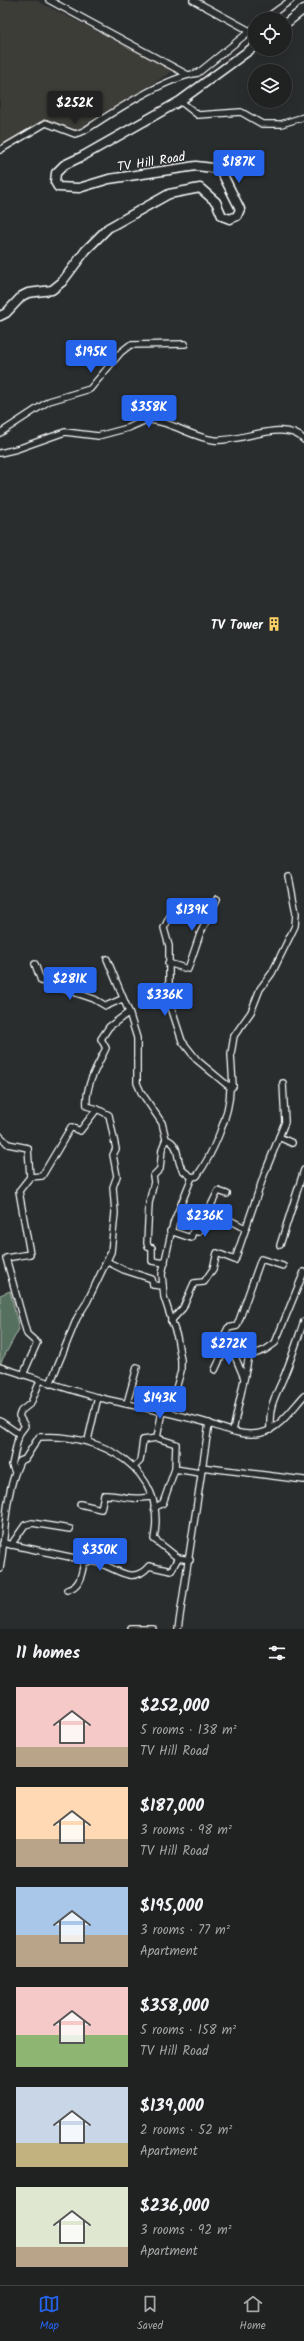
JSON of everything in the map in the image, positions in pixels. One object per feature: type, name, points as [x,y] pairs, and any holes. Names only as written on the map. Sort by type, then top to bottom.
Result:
[{"type":"street","points":[[49,0],[188,75]]},
{"type":"street","points":[[193,0],[248,30]]},
{"type":"street","points":[[273,12],[291,0]]},
{"type":"street","points":[[292,18],[304,9]]},
{"type":"street","points":[[0,150],[46,123],[75,134],[84,131],[136,99],[207,68],[248,33]]},
{"type":"street","name":"TV Hill Road","points":[[0,316],[6,313],[22,296],[28,293],[52,290],[62,282],[82,255],[108,228],[169,194],[200,188],[216,202],[222,216],[230,219],[237,216],[240,209],[222,173],[213,168],[196,166],[109,179],[79,188],[58,187],[55,182],[56,173],[64,165],[83,156],[180,101],[248,51]]},
{"type":"street","points":[[180,101],[198,115],[241,112],[262,124],[281,124],[304,118]]},
{"type":"street","points":[[0,433],[49,401],[90,389],[121,352],[130,345],[185,344]]},
{"type":"street","points":[[0,452],[17,449],[64,432],[98,436],[128,428],[146,420],[215,440],[286,431],[299,434],[304,440]]},
{"type":"street","points":[[192,1177],[197,1176],[211,1154],[230,1101],[230,1089],[233,1086],[230,1054],[234,1036],[251,1012],[260,989],[272,973],[295,926],[296,913],[289,877]]},
{"type":"street","points":[[168,963],[188,969],[200,934],[217,899]]},
{"type":"street","points":[[170,916],[164,928],[169,946],[169,1001],[182,1041],[197,1060],[227,1086],[233,1086]]},
{"type":"street","points":[[107,959],[122,999],[129,1012],[137,1038],[137,1083],[141,1092],[162,1123],[166,1139],[162,1149],[160,1168],[153,1176],[154,1182],[149,1203],[147,1243],[148,1248],[152,1248],[152,1260],[165,1263]]},
{"type":"street","points":[[35,964],[41,981],[94,999],[106,1006],[122,999]]},
{"type":"street","points":[[50,1384],[77,1318],[108,1262],[114,1231],[115,1213],[113,1187],[117,1176],[113,1155],[116,1149],[109,1115],[98,1108],[87,1106],[86,1096],[91,1078],[106,1048],[101,1039],[109,1027],[129,1012]]},
{"type":"street","points":[[171,1321],[183,1308],[194,1282],[204,1282],[213,1269],[217,1253],[235,1260],[245,1228],[279,1137],[286,1112],[283,1083]]},
{"type":"street","points":[[30,1177],[42,1176],[71,1127],[80,1130],[98,1108]]},
{"type":"street","points":[[0,1136],[8,1144],[28,1148],[30,1177],[19,1191],[30,1254],[6,1258],[27,1334],[37,1343],[23,1374]]},
{"type":"street","points":[[279,1137],[292,1143]]},
{"type":"street","points":[[166,1139],[176,1146],[182,1169],[192,1177]]},
{"type":"street","points":[[280,1245],[304,1170]]},
{"type":"street","points":[[169,1413],[180,1371],[181,1360],[177,1337],[171,1321],[163,1286],[162,1274],[170,1231],[192,1177]]},
{"type":"street","points":[[170,1231],[191,1238],[193,1231],[198,1232],[218,1191],[227,1194]]},
{"type":"street","points":[[208,1209],[245,1228]]},
{"type":"street","points":[[215,1370],[222,1355],[220,1342],[228,1328],[237,1326],[261,1259],[283,1266]]},
{"type":"street","points":[[108,1262],[124,1270],[152,1279],[153,1285],[163,1286]]},
{"type":"street","points":[[232,1431],[249,1356],[265,1350],[275,1343],[304,1272]]},
{"type":"street","points":[[270,1430],[269,1413],[272,1401],[285,1374],[304,1321]]},
{"type":"street","points":[[221,1348],[234,1354],[244,1378]]},
{"type":"street","points":[[0,1367],[50,1384],[98,1397],[162,1411],[250,1435],[270,1430],[280,1422],[304,1396]]},
{"type":"street","points":[[127,1403],[138,1367]]},
{"type":"street","points":[[15,1472],[12,1465],[19,1434],[25,1426],[19,1416],[21,1411],[31,1403],[40,1381]]},
{"type":"street","points":[[88,1440],[98,1397]]},
{"type":"street","points":[[157,1438],[162,1411]]},
{"type":"street","points":[[0,1421],[19,1434]]},
{"type":"street","points":[[178,1629],[190,1560],[200,1470],[209,1423]]},
{"type":"street","points":[[0,1569],[6,1505],[15,1472],[20,1461],[25,1459],[40,1436],[57,1435],[88,1440],[104,1446],[134,1467],[144,1480],[152,1497],[156,1524],[154,1539],[178,1558],[190,1560]]},
{"type":"street","points":[[134,1467],[140,1461],[143,1440],[157,1438],[176,1444],[176,1469],[163,1503],[154,1508]]},
{"type":"street","points":[[176,1469],[304,1480]]},
{"type":"street","points":[[80,1504],[101,1509],[104,1495],[133,1498],[152,1497]]},
{"type":"street","points":[[10,1545],[25,1525],[32,1523],[70,1529]]},
{"type":"street","points":[[3,1543],[100,1562],[133,1577],[142,1575],[149,1566],[171,1572],[178,1558]]},
{"type":"street","points":[[67,1590],[74,1588],[80,1581],[84,1563],[96,1559],[98,1543]]},
{"type":"street","points":[[131,1629],[153,1629]]},
{"type":"shaded area","points":[[0,0],[35,0],[174,70],[75,134],[46,123],[0,150]]},
{"type":"green space","points":[[10,1291],[19,1329],[0,1364],[0,1295]]},
{"type":"place","name":"TV Tower","points":[[274,624]]}]
